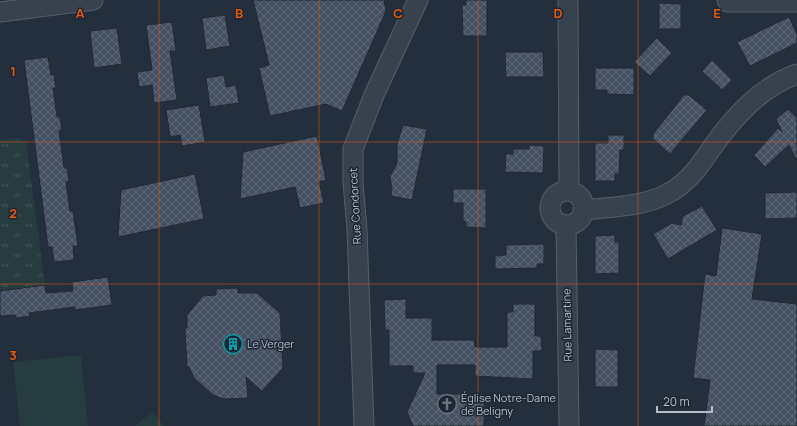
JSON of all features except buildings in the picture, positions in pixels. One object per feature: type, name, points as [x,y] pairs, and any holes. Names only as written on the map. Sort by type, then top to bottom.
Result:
[{"type":"street","points":[[0,12],[93,0]]},
{"type":"street","name":"Rue Condorcet","points":[[364,426],[357,230],[352,182],[353,149],[374,95],[418,0]]},
{"type":"street","points":[[568,0],[568,191]]},
{"type":"street","points":[[726,0],[728,2],[797,2]]},
{"type":"street","points":[[584,210],[642,203],[672,191],[684,183],[701,165],[744,107],[775,84],[797,74]]},
{"type":"street","points":[[568,191],[578,195],[583,204],[584,210],[580,219],[576,223],[566,225],[556,221],[550,207],[554,197],[568,191]]},
{"type":"street","name":"Rue Lamartine","points":[[566,225],[568,426]]},
{"type":"green space","points":[[19,138],[26,142],[45,285],[0,291],[0,140]]},
{"type":"green space","points":[[81,355],[88,426],[20,426],[13,362]]},
{"type":"green space","points":[[152,412],[164,426],[135,426]]},
{"type":"place","name":"Le Verger","points":[[233,344]]},
{"type":"place","name":"Église Notre-Dame de Beligny","points":[[447,404]]}]
